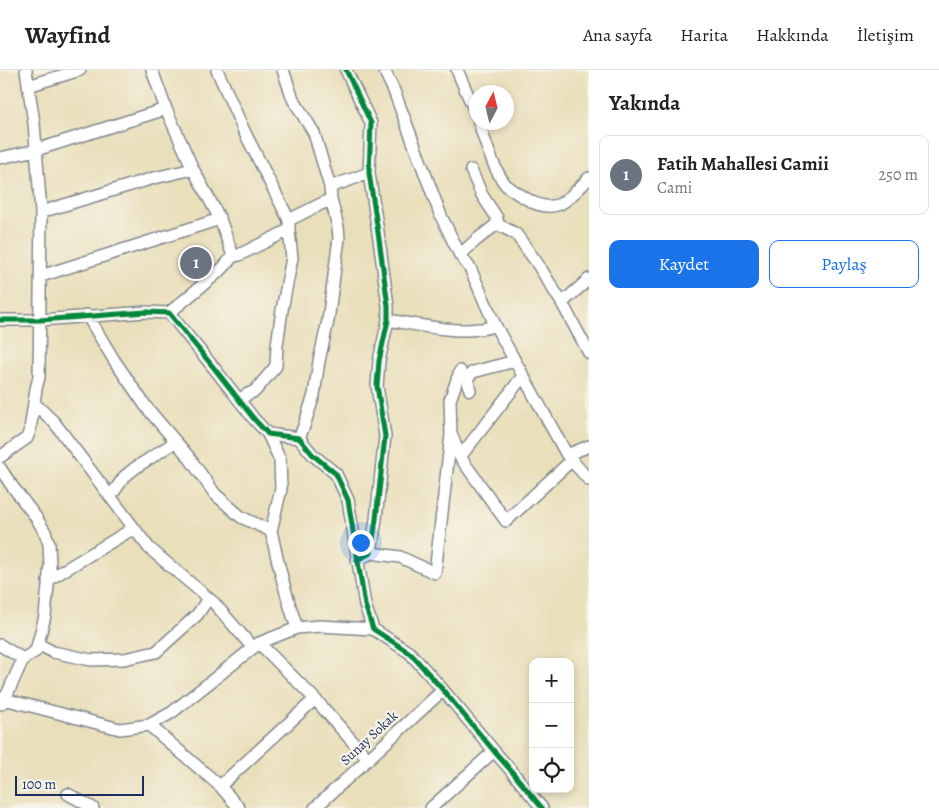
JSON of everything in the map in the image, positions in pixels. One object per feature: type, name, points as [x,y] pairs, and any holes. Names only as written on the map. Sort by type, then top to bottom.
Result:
[{"type":"street","points":[[0,456],[26,438],[30,430],[39,377],[41,212],[36,150],[26,70]]},
{"type":"street","points":[[28,86],[80,70]]},
{"type":"street","points":[[152,70],[166,109],[193,169],[220,219],[233,256]]},
{"type":"street","points":[[217,70],[289,225],[292,258],[282,310],[276,366],[255,391],[246,395],[240,401]]},
{"type":"street","points":[[283,70],[293,99],[314,132],[330,187],[338,232],[335,274],[328,321],[314,394],[299,438]]},
{"type":"street","points":[[346,70],[370,123],[369,173],[388,306],[388,320],[379,362],[377,386],[385,436],[371,553]]},
{"type":"street","points":[[384,70],[394,91],[441,216],[460,255],[470,268],[495,325],[522,376],[570,457],[589,480]]},
{"type":"street","points":[[457,70],[469,99]]},
{"type":"street","points":[[0,158],[36,150],[166,109]]},
{"type":"street","points":[[482,130],[497,170],[506,185],[535,204],[550,206],[560,204],[589,178]]},
{"type":"street","points":[[41,212],[193,169]]},
{"type":"street","points":[[471,170],[482,194],[497,218],[497,224]]},
{"type":"street","points":[[330,187],[369,173]]},
{"type":"street","points":[[0,320],[40,320],[146,312],[169,313],[223,268],[233,256],[239,255],[331,199]]},
{"type":"street","points":[[41,276],[220,219]]},
{"type":"street","points":[[460,255],[497,224]]},
{"type":"street","points":[[497,224],[516,234],[537,262],[589,353]]},
{"type":"street","points":[[562,303],[589,279]]},
{"type":"street","points":[[169,313],[268,434],[280,460],[280,489],[271,531],[278,565],[296,628]]},
{"type":"street","points":[[87,315],[119,368],[147,408],[188,456],[215,494],[241,517],[271,531]]},
{"type":"street","points":[[388,320],[460,330],[479,329],[495,325]]},
{"type":"street","points":[[470,390],[467,378],[473,372],[515,361]]},
{"type":"street","points":[[357,560],[371,553],[400,557],[435,573],[451,435],[450,400],[460,370]]},
{"type":"street","points":[[460,456],[522,376]]},
{"type":"street","points":[[34,403],[54,422],[149,548],[214,603],[256,646],[315,700],[368,759]]},
{"type":"street","points":[[268,434],[299,438],[312,454],[336,474],[348,500],[365,605],[373,630]]},
{"type":"street","points":[[451,435],[460,456],[506,521],[570,457],[589,446]]},
{"type":"street","points":[[111,496],[124,477],[175,442]]},
{"type":"street","points":[[0,468],[45,532],[49,544],[50,565],[45,616],[36,651],[23,659],[2,701],[120,729],[149,725],[171,713],[256,646],[296,628],[320,626],[373,630],[410,653],[542,808]]},
{"type":"street","points":[[48,580],[134,528]]},
{"type":"street","points":[[38,644],[53,652],[90,660],[124,659],[156,652],[197,616],[208,599]]},
{"type":"street","points":[[0,645],[23,659]]},
{"type":"street","name":"Sunay Sokak","points":[[315,808],[443,690]]},
{"type":"street","points":[[220,786],[315,700]]},
{"type":"street","points":[[149,725],[220,786],[239,808]]},
{"type":"street","points":[[431,808],[494,752]]},
{"type":"street","points":[[68,794],[92,808]]},
{"type":"cycle path","points":[[346,70],[371,123],[369,173],[388,306],[388,320],[379,361],[377,386],[385,436],[376,519],[371,553],[357,560]]},
{"type":"cycle path","points":[[0,320],[40,320],[146,312],[169,313],[268,434],[299,438],[313,455],[336,474],[348,500],[365,605],[373,629],[410,653],[542,808]]},
{"type":"place","name":"Fatih Mahallesi Camii","points":[[196,263]]}]
